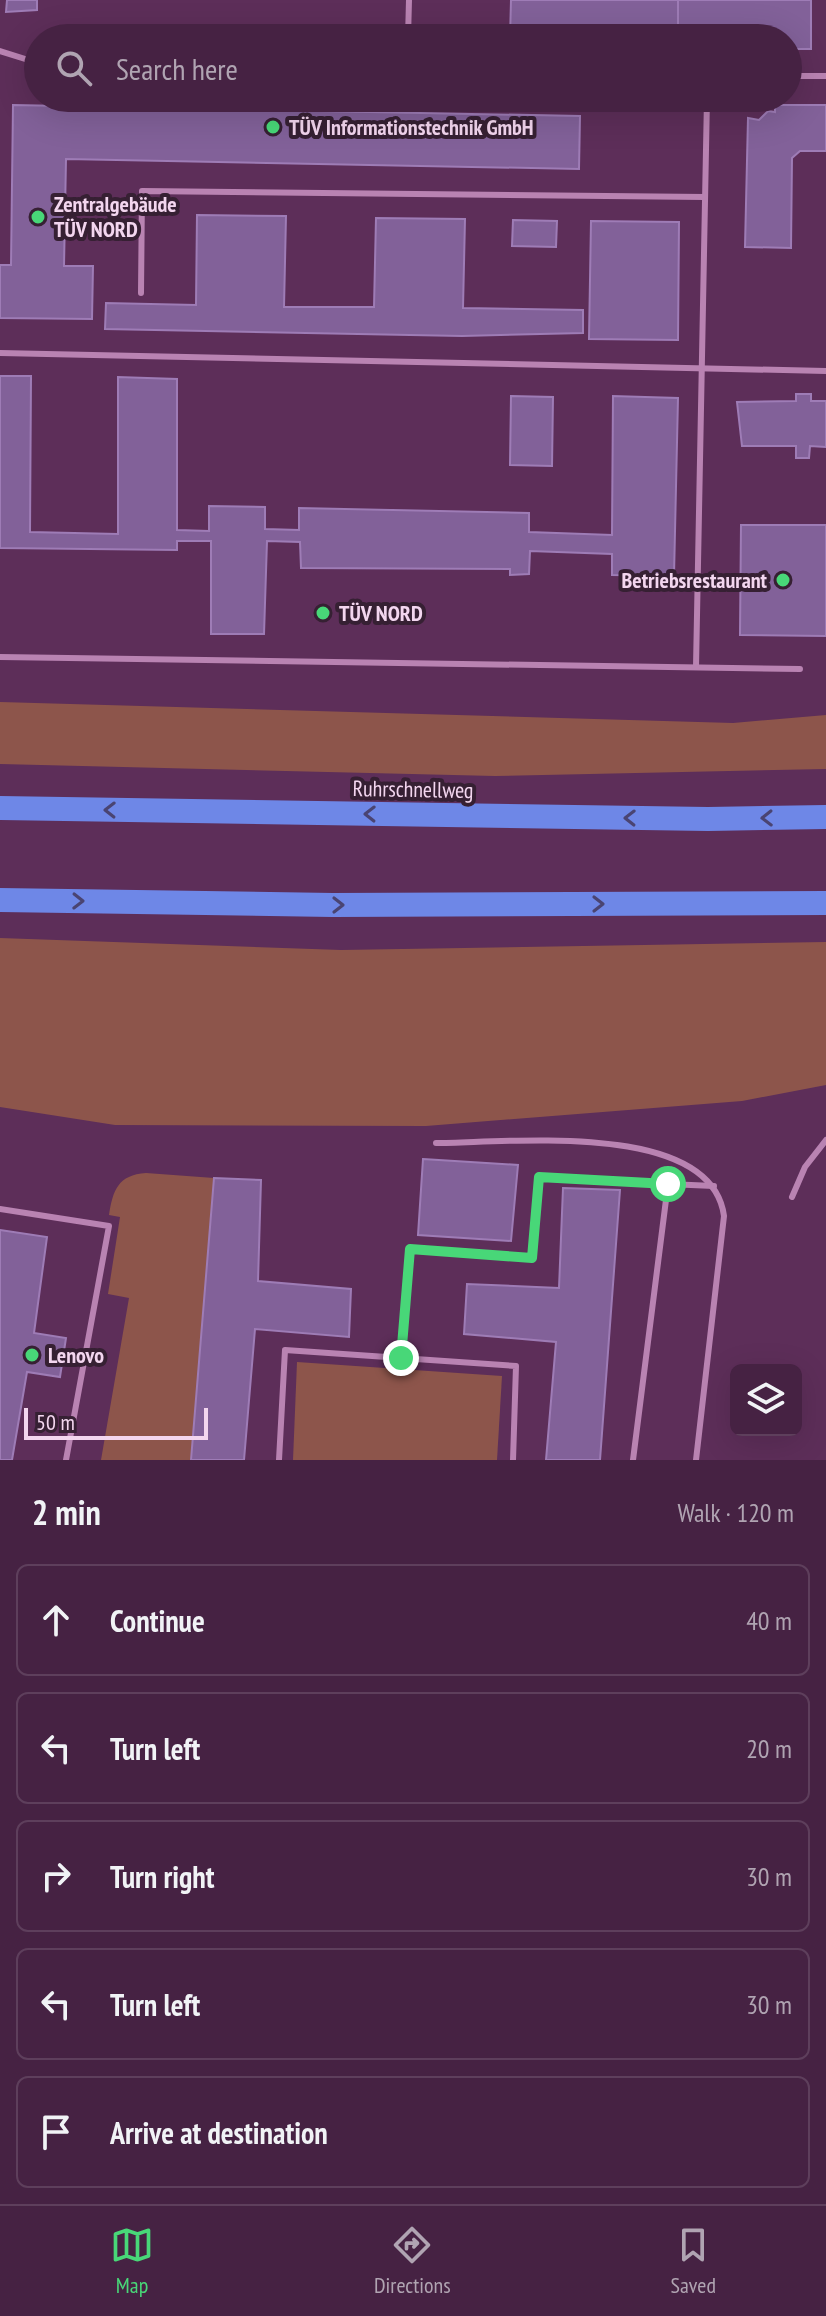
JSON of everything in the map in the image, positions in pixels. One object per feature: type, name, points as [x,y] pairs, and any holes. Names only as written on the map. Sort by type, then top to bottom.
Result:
[{"type":"highway","name":"Ruhrschnellweg","points":[[0,808],[708,819],[826,817]]},
{"type":"highway","points":[[0,900],[333,905],[826,903]]},
{"type":"lane","points":[[408,24],[409,0]]},
{"type":"lane","points":[[0,51],[24,59]]},
{"type":"lane","points":[[802,76],[826,76]]},
{"type":"lane","points":[[696,667],[707,112]]},
{"type":"lane","points":[[141,293],[142,191],[705,197]]},
{"type":"lane","points":[[0,353],[826,371]]},
{"type":"lane","points":[[0,657],[800,669]]},
{"type":"lane","points":[[792,1197],[805,1167],[826,1140]]},
{"type":"lane","points":[[436,1143],[610,1144],[669,1156],[690,1166],[714,1186],[722,1199],[724,1216],[696,1460]]},
{"type":"lane","points":[[401,1358],[410,1249],[532,1258],[539,1177],[714,1186]]},
{"type":"lane","points":[[633,1460],[668,1184]]},
{"type":"lane","points":[[0,1209],[109,1226],[66,1460]]},
{"type":"lane","points":[[279,1460],[285,1350],[516,1366],[513,1460]]},
{"type":"shaded area","points":[[0,702],[733,723],[826,715],[826,769],[495,776],[0,764]]},
{"type":"shaded area","points":[[0,938],[341,950],[826,942],[826,1085],[742,1101],[426,1126],[115,1125],[0,1107]]},
{"type":"shaded area","points":[[146,1173],[214,1178],[191,1460],[101,1460],[129,1298],[108,1294],[120,1217],[109,1215],[118,1185],[129,1177]]},
{"type":"shaded area","points":[[297,1362],[502,1376],[497,1460],[293,1460]]},
{"type":"building","points":[[7,0],[37,0],[37,10],[6,12]]},
{"type":"building","points":[[511,0],[678,0],[678,24],[510,24]]},
{"type":"building","points":[[678,0],[811,0],[811,49],[802,49],[802,24],[678,24]]},
{"type":"building","name":"Zentralgebäude TÜV NORD","points":[[13,105],[24,105],[24,112],[374,112],[580,116],[579,169],[66,159],[64,266],[93,266],[92,319],[0,318],[0,265],[11,265]]},
{"type":"building","points":[[802,105],[826,105],[826,151],[800,151],[792,158],[791,248],[745,247],[748,118],[759,120],[767,112],[802,112]]},
{"type":"building","points":[[197,215],[286,216],[284,307],[374,307],[376,218],[465,219],[463,308],[583,310],[583,333],[462,336],[105,329],[106,303],[196,305]]},
{"type":"building","points":[[513,220],[557,221],[556,247],[512,246]]},
{"type":"building","points":[[591,221],[679,222],[678,340],[589,339]]},
{"type":"building","points":[[0,376],[31,376],[30,532],[118,534],[118,377],[177,379],[177,530],[209,531],[209,506],[265,507],[265,529],[299,530],[299,508],[529,513],[529,532],[612,535],[613,396],[678,398],[674,576],[612,575],[612,554],[530,551],[529,574],[510,575],[510,569],[301,568],[300,542],[267,541],[264,634],[211,634],[211,541],[177,541],[177,550],[0,548]]},
{"type":"building","points":[[796,394],[811,394],[811,401],[826,401],[826,447],[810,446],[809,458],[796,458],[796,446],[742,446],[737,402],[796,401]]},
{"type":"building","points":[[511,396],[553,397],[552,466],[510,465]]},
{"type":"building","name":"Betriebsrestaurant","points":[[741,525],[826,525],[826,636],[740,635]]},
{"type":"building","points":[[423,1159],[518,1165],[511,1241],[418,1235]]},
{"type":"building","points":[[214,1178],[261,1180],[258,1281],[351,1289],[349,1337],[255,1329],[244,1460],[191,1460]]},
{"type":"building","points":[[563,1188],[620,1190],[600,1460],[546,1460],[556,1342],[464,1334],[467,1284],[559,1288]]},
{"type":"building","name":"Lenovo","points":[[0,1230],[47,1237],[34,1333],[66,1338],[60,1377],[27,1372],[12,1460],[0,1460]]},
{"type":"place","name":"TÜV Informationstechnik GmbH","points":[[273,127]]},
{"type":"place","name":"Zentralgebäude TÜV NORD","points":[[38,217]]},
{"type":"place","name":"Betriebsrestaurant","points":[[783,580]]},
{"type":"place","name":"TÜV NORD","points":[[323,613]]},
{"type":"place","name":"Lenovo","points":[[32,1355]]},
{"type":"route","points":[[401,1358],[410,1249],[532,1258],[539,1177],[668,1184]]}]
